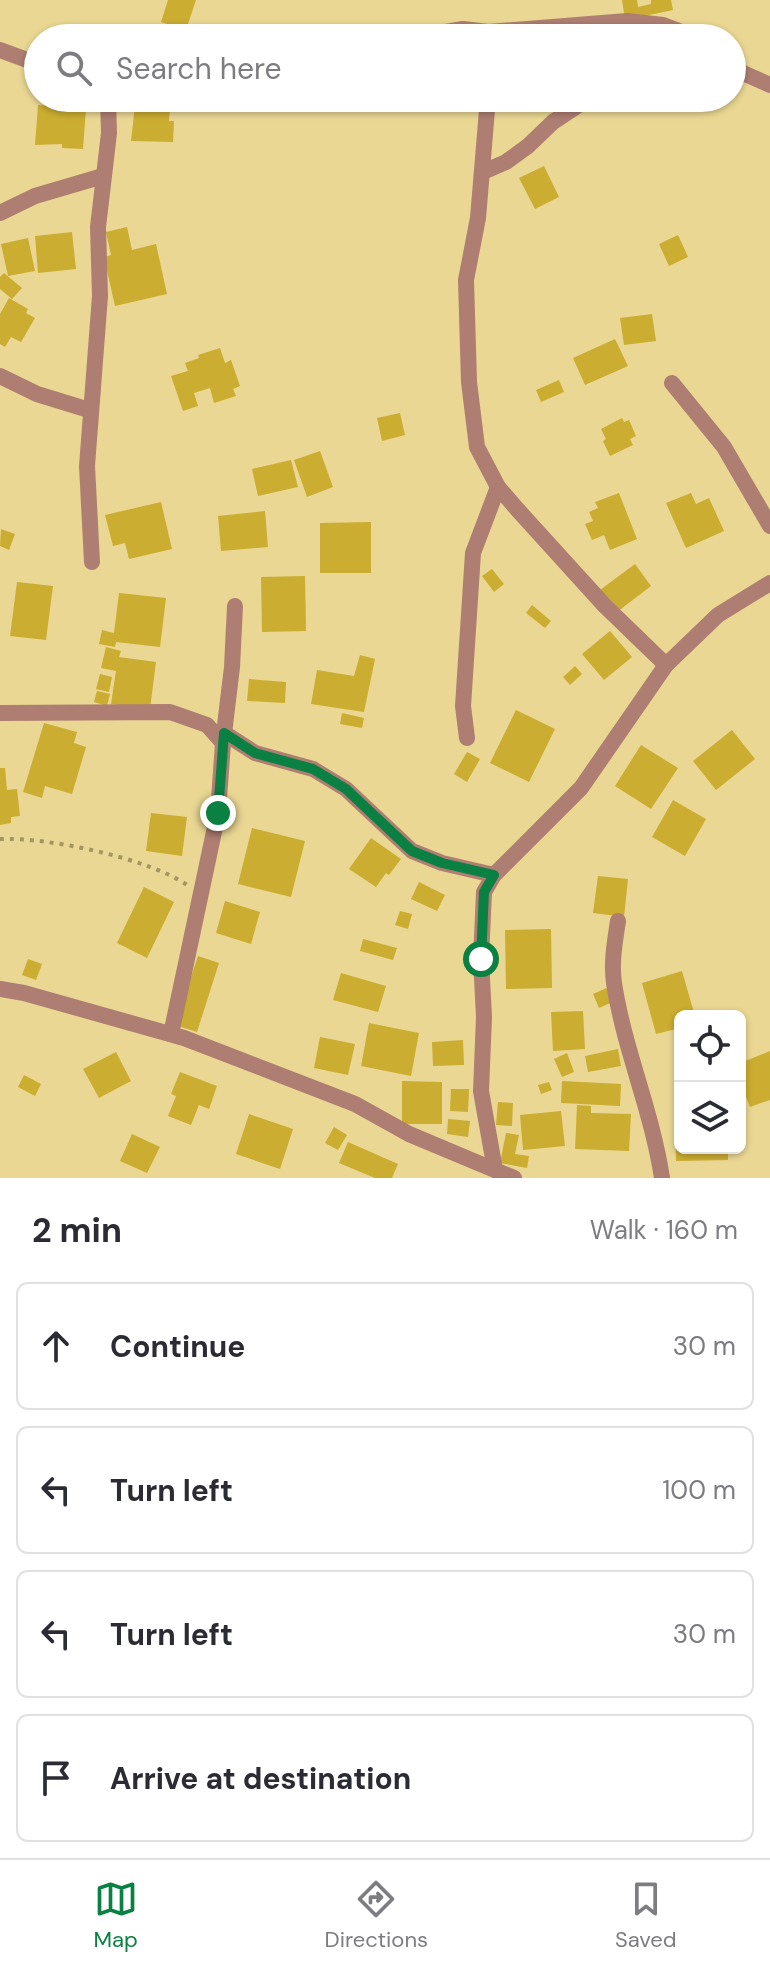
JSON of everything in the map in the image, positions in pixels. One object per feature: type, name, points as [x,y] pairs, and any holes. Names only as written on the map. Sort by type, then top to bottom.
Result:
[{"type":"street","points":[[597,24],[627,21],[654,24]]},
{"type":"street","points":[[0,50],[24,59]]},
{"type":"street","points":[[746,74],[770,85]]},
{"type":"street","points":[[92,562],[87,466],[89,410],[100,296],[98,227],[109,133],[108,112]]},
{"type":"street","points":[[487,112],[478,218],[466,280],[469,382],[477,447],[498,487],[605,606],[666,665]]},
{"type":"street","points":[[483,172],[506,162],[568,112]]},
{"type":"street","points":[[1,211],[35,196],[103,176]]},
{"type":"street","points":[[0,376],[37,394],[89,410]]},
{"type":"street","points":[[672,383],[724,447],[770,526]]},
{"type":"street","points":[[467,738],[463,706],[473,553],[498,487]]},
{"type":"street","points":[[495,1170],[481,1091],[484,892],[494,875],[581,788],[666,665],[718,615],[770,583]]},
{"type":"street","points":[[171,1034],[218,813],[235,606]]},
{"type":"street","points":[[0,713],[170,712],[207,725],[223,738],[255,753],[313,769],[346,789],[412,851],[442,863],[494,875]]},
{"type":"street","points":[[618,921],[613,958],[614,982],[662,1178]]},
{"type":"street","points":[[0,989],[171,1034],[355,1104],[409,1134],[514,1178]]},
{"type":"path","points":[[0,839],[19,838],[118,858],[171,874],[202,896]]},
{"type":"building","points":[[168,0],[196,0],[188,24],[161,22]]},
{"type":"building","points":[[622,0],[637,0],[638,7],[651,4],[651,0],[671,0],[673,10],[625,20]]},
{"type":"building","points":[[37,112],[86,112],[83,149],[62,148],[62,144],[35,145]]},
{"type":"building","points":[[134,112],[170,112],[169,121],[174,121],[173,142],[131,141]]},
{"type":"building","points":[[544,166],[559,197],[535,209],[519,178]]},
{"type":"building","points":[[127,227],[132,250],[156,244],[167,294],[115,306],[104,257],[111,255],[106,232]]},
{"type":"building","points":[[72,232],[76,269],[38,273],[35,236]]},
{"type":"building","points":[[678,235],[688,257],[669,266],[659,244]]},
{"type":"building","points":[[28,238],[35,271],[8,276],[1,244]]},
{"type":"building","points":[[4,273],[22,288],[12,299],[0,289],[0,277]]},
{"type":"building","points":[[9,298],[28,309],[26,313],[35,318],[21,342],[11,337],[5,347],[0,344],[0,314]]},
{"type":"building","points":[[652,314],[656,341],[624,345],[620,318]]},
{"type":"building","points":[[615,339],[628,366],[585,385],[573,358]]},
{"type":"building","points":[[220,348],[225,363],[231,360],[240,386],[233,389],[236,396],[214,403],[210,388],[194,393],[198,406],[183,411],[171,376],[188,371],[185,363],[199,358],[198,355]]},
{"type":"building","points":[[559,380],[564,392],[541,402],[536,390]]},
{"type":"building","points":[[400,413],[405,435],[382,441],[377,418]]},
{"type":"building","points":[[622,418],[624,422],[629,420],[636,436],[630,439],[633,445],[610,456],[601,429]]},
{"type":"building","points":[[320,451],[333,487],[307,497],[294,460]]},
{"type":"building","points":[[291,460],[298,487],[258,496],[252,469]]},
{"type":"building","points":[[619,493],[637,539],[610,550],[604,535],[592,540],[585,524],[593,521],[589,512],[598,508],[595,502]]},
{"type":"building","points":[[691,493],[696,504],[709,498],[724,531],[686,548],[666,503]]},
{"type":"building","points":[[161,502],[172,549],[129,559],[125,543],[113,546],[105,515]]},
{"type":"building","points":[[265,511],[268,547],[221,551],[218,516]]},
{"type":"building","points":[[371,522],[371,573],[320,573],[320,523]]},
{"type":"building","points":[[1,529],[15,534],[9,550],[0,546]]},
{"type":"building","points":[[635,564],[651,586],[617,612],[600,590]]},
{"type":"building","points":[[492,569],[504,584],[494,592],[482,576]]},
{"type":"building","points":[[305,576],[306,631],[262,632],[261,577]]},
{"type":"building","points":[[17,582],[53,586],[46,640],[10,636]]},
{"type":"building","points":[[119,593],[166,598],[160,647],[116,642],[115,647],[99,644],[102,630],[114,633]]},
{"type":"building","points":[[532,605],[551,621],[545,628],[526,613]]},
{"type":"building","points":[[610,631],[632,657],[604,680],[582,654]]},
{"type":"building","points":[[106,647],[121,651],[119,657],[156,662],[150,709],[111,704],[116,671],[101,668]]},
{"type":"building","points":[[360,655],[375,659],[364,712],[311,704],[317,670],[354,676]]},
{"type":"building","points":[[575,666],[582,674],[570,685],[563,677]]},
{"type":"building","points":[[100,674],[112,677],[109,692],[96,689]]},
{"type":"building","points":[[249,679],[286,682],[285,703],[247,701]]},
{"type":"building","points":[[97,691],[110,694],[107,706],[94,702]]},
{"type":"building","points":[[516,710],[555,729],[529,782],[490,763]]},
{"type":"building","points":[[342,713],[364,718],[362,728],[340,724]]},
{"type":"building","points":[[44,723],[77,732],[74,743],[86,747],[72,794],[45,786],[42,798],[23,792]]},
{"type":"building","points":[[732,730],[755,759],[716,790],[693,761]]},
{"type":"building","points":[[641,745],[678,768],[651,809],[615,786]]},
{"type":"building","points":[[467,752],[480,759],[467,782],[454,774]]},
{"type":"building","points":[[0,768],[5,768],[7,790],[17,789],[20,816],[11,817],[11,823],[0,825]]},
{"type":"building","points":[[673,800],[706,819],[685,856],[652,837]]},
{"type":"building","points":[[151,813],[187,817],[182,856],[146,851]]},
{"type":"building","points":[[252,828],[305,841],[291,897],[238,884]]},
{"type":"building","points":[[371,838],[401,859],[376,887],[349,869]]},
{"type":"building","points":[[598,876],[628,879],[624,917],[593,913]]},
{"type":"building","points":[[419,882],[445,895],[437,911],[411,899]]},
{"type":"building","points":[[144,887],[174,902],[147,958],[117,943]]},
{"type":"building","points":[[225,901],[260,912],[251,944],[216,933]]},
{"type":"building","points":[[400,911],[412,914],[408,929],[395,925]]},
{"type":"building","points":[[551,929],[552,988],[506,989],[505,930]]},
{"type":"building","points":[[363,939],[397,948],[393,960],[360,951]]},
{"type":"building","points":[[198,956],[219,963],[197,1032],[175,1025]]},
{"type":"building","points":[[28,959],[42,964],[36,980],[22,975]]},
{"type":"building","points":[[682,971],[693,1010],[674,1010],[674,1030],[656,1034],[642,983]]},
{"type":"building","points":[[341,973],[386,986],[378,1012],[333,1000]]},
{"type":"building","points":[[609,987],[615,1001],[599,1008],[593,994]]},
{"type":"building","points":[[583,1011],[585,1049],[553,1051],[551,1012]]},
{"type":"building","points":[[369,1023],[419,1033],[411,1076],[361,1066]]},
{"type":"building","points":[[320,1037],[355,1044],[348,1075],[314,1068]]},
{"type":"building","points":[[463,1040],[464,1065],[433,1066],[432,1042]]},
{"type":"building","points":[[618,1049],[621,1066],[588,1072],[585,1056]]},
{"type":"building","points":[[770,1051],[770,1100],[750,1107],[746,1097],[746,1061]]},
{"type":"building","points":[[116,1052],[131,1081],[99,1098],[83,1069]]},
{"type":"building","points":[[567,1053],[574,1072],[562,1077],[554,1059]]},
{"type":"building","points":[[180,1072],[217,1086],[209,1109],[199,1105],[191,1125],[168,1116],[176,1096],[171,1094]]},
{"type":"building","points":[[24,1075],[41,1084],[35,1096],[18,1087]]},
{"type":"building","points":[[402,1081],[442,1082],[442,1124],[402,1124]]},
{"type":"building","points":[[562,1081],[621,1084],[620,1106],[561,1103]]},
{"type":"building","points":[[549,1082],[552,1090],[541,1094],[538,1085]]},
{"type":"building","points":[[451,1089],[469,1089],[468,1112],[450,1111]]},
{"type":"building","points":[[498,1102],[513,1103],[512,1126],[496,1125]]},
{"type":"building","points":[[577,1105],[591,1106],[591,1113],[631,1114],[629,1151],[575,1149]]},
{"type":"building","points":[[561,1111],[565,1146],[523,1150],[520,1115]]},
{"type":"building","points":[[249,1114],[293,1129],[280,1169],[236,1154]]},
{"type":"building","points":[[448,1119],[470,1121],[468,1137],[447,1134]]},
{"type":"building","points":[[334,1127],[347,1135],[338,1150],[325,1143]]},
{"type":"building","points":[[506,1133],[519,1135],[515,1154],[529,1156],[527,1168],[500,1163]]},
{"type":"building","points":[[132,1134],[160,1147],[147,1173],[120,1161]]},
{"type":"building","points":[[348,1142],[398,1164],[392,1178],[375,1178],[339,1163]]},
{"type":"building","points":[[676,1154],[728,1154],[728,1160],[676,1161]]},
{"type":"route","points":[[218,813],[224,733],[255,753],[313,769],[346,789],[412,851],[442,863],[494,875],[484,892],[481,959]]}]
